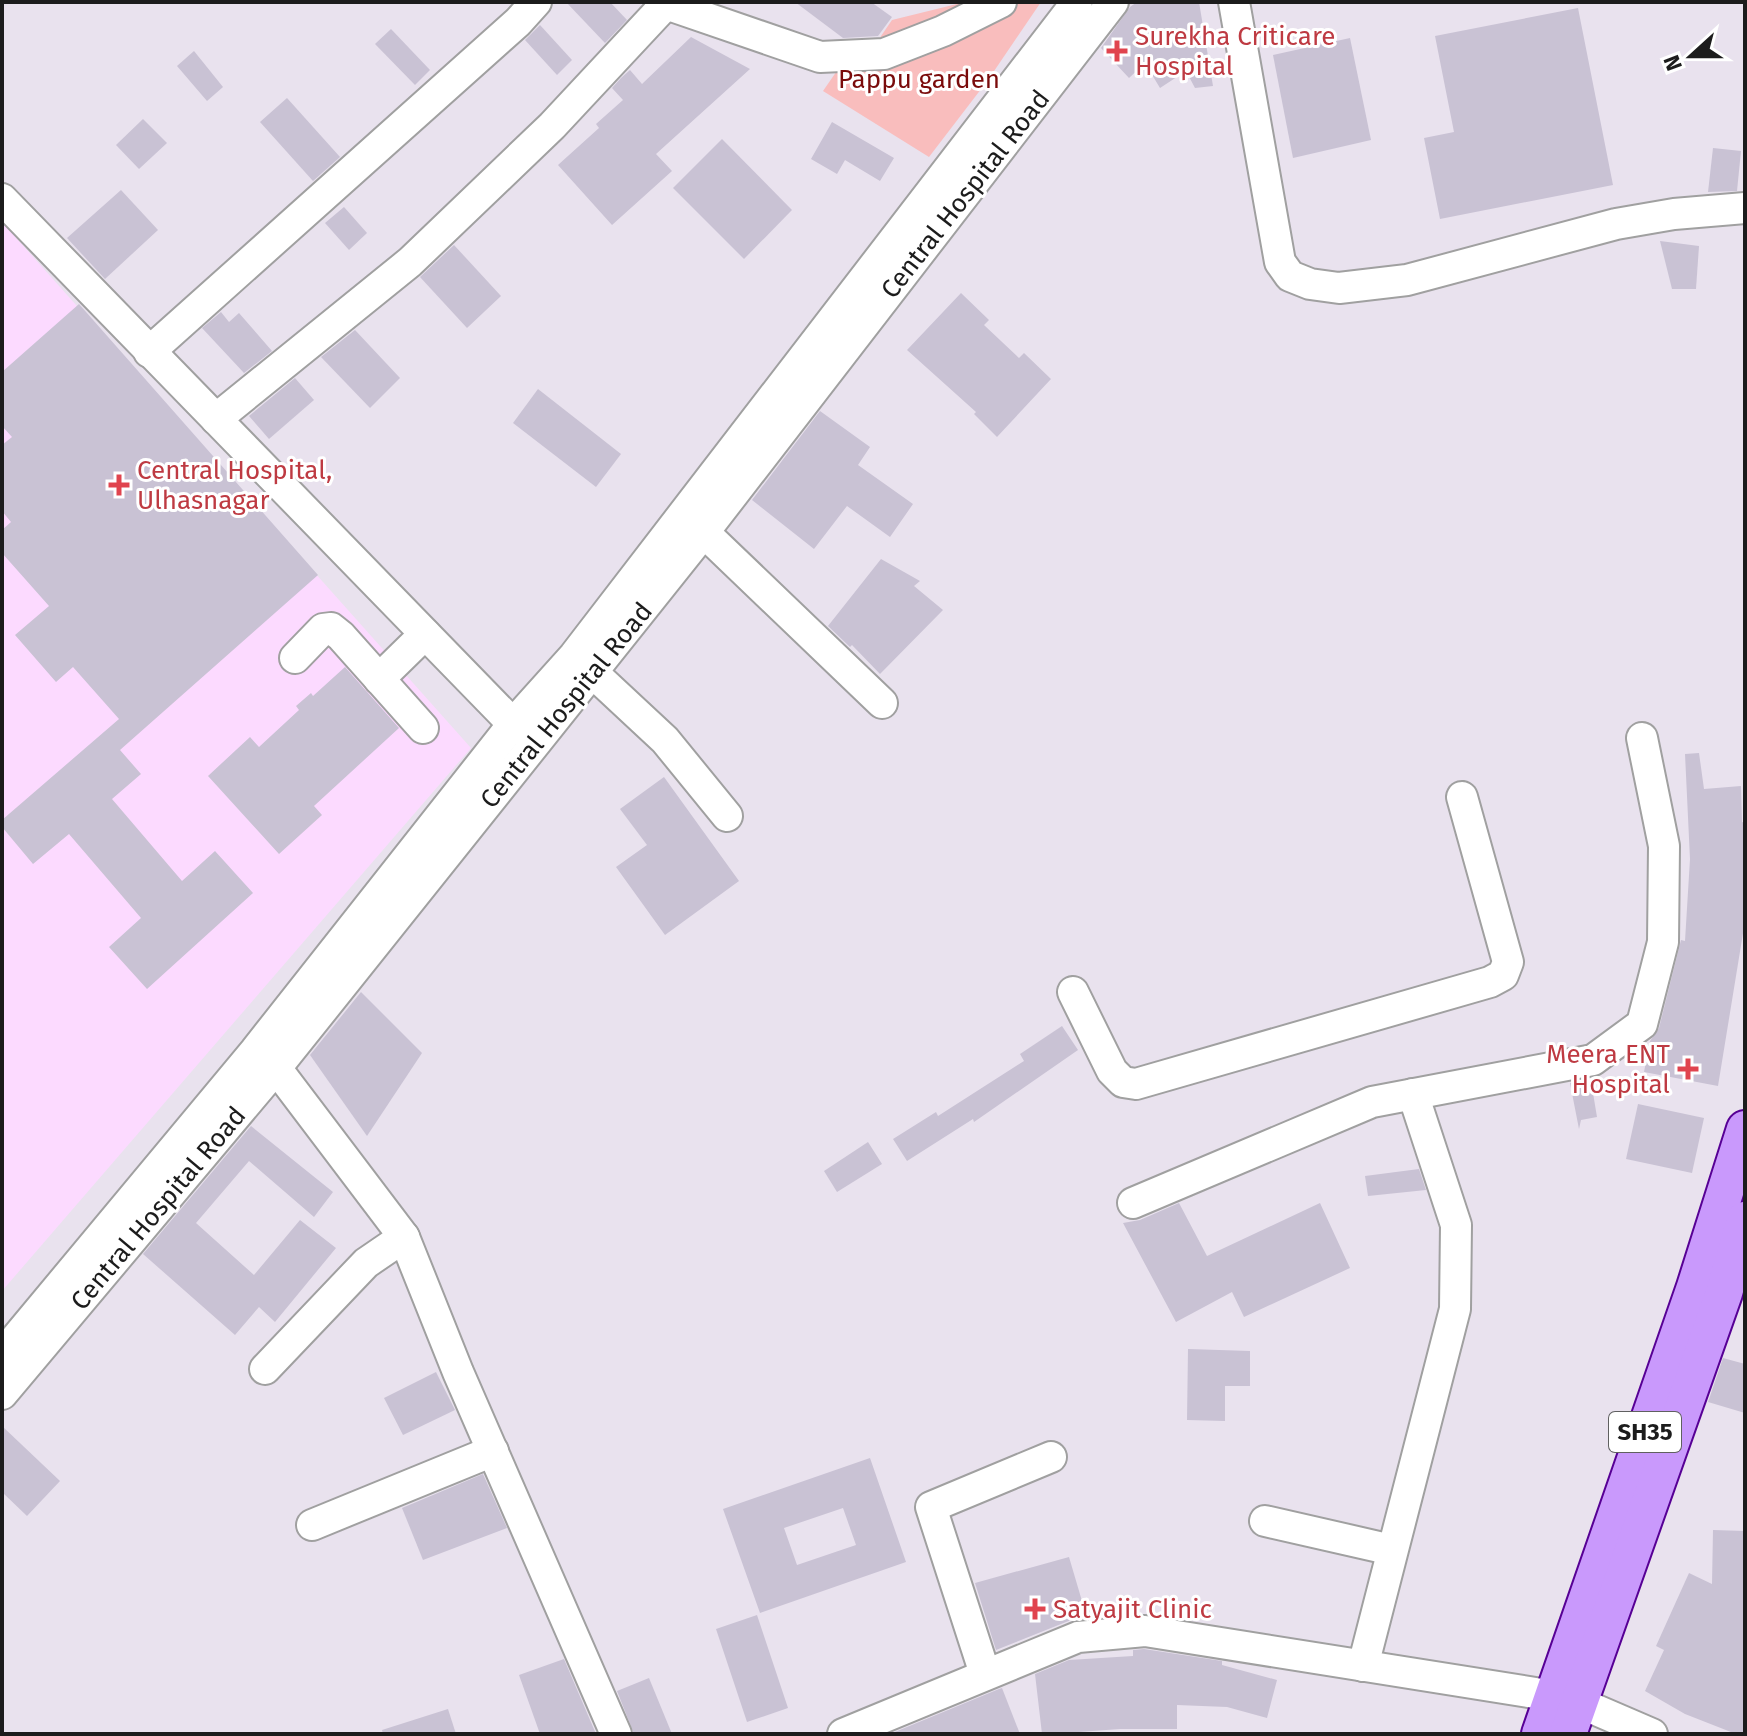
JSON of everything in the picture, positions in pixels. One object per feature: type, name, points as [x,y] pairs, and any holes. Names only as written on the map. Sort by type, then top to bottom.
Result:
[{"type":"main road","name":"SH35","points":[[1721,1293],[1745,1129]]},
{"type":"main road","name":"SH35","points":[[1540,1734],[1567,1711],[1745,1220]]},
{"type":"street","points":[[149,352],[518,22],[536,2]]},
{"type":"street","points":[[216,419],[410,262],[552,126],[662,4],[820,57],[884,54],[943,31],[1001,2]]},
{"type":"street","name":"Central Hospital Road","points":[[525,733],[592,672],[694,523],[1077,2]]},
{"type":"street","name":"Central Hospital Road","points":[[2,1394],[525,733],[574,656],[694,523],[1112,2]]},
{"type":"street","points":[[1234,2],[1280,262],[1290,276],[1310,284],[1339,288],[1407,280],[1616,224],[1674,214],[1745,208]]},
{"type":"street","points":[[2,199],[525,733]]},
{"type":"street","points":[[694,523],[882,703]]},
{"type":"street","points":[[295,658],[323,629],[331,628],[423,728]]},
{"type":"street","points":[[379,679],[425,634]]},
{"type":"street","points":[[592,672],[665,740],[727,816]]},
{"type":"street","points":[[1133,1203],[1372,1102],[1593,1060],[1642,1024],[1663,942],[1664,846],[1642,738]]},
{"type":"street","points":[[1073,992],[1112,1071],[1123,1082],[1136,1084],[1490,982],[1503,975],[1508,962],[1462,797]]},
{"type":"street","points":[[265,1060],[404,1237],[616,1734]]},
{"type":"street","name":"Central Hospital Road","points":[[2,1355],[265,1060]]},
{"type":"street","points":[[1363,1666],[1455,1309],[1456,1225],[1413,1094]]},
{"type":"street","points":[[265,1369],[366,1263],[404,1237]]},
{"type":"street","points":[[312,1525],[493,1451]]},
{"type":"street","points":[[985,1674],[931,1507],[1051,1457]]},
{"type":"street","points":[[1265,1521],[1392,1550]]},
{"type":"street","points":[[843,1734],[1078,1637],[1145,1631],[1363,1666],[1567,1711],[1652,1734]]},
{"type":"shaded area","name":"Central Hospital, Ulhasnagar","points":[[2,222],[471,748],[2,1291]]},
{"type":"green space","name":"Pappu garden","points":[[965,2],[1041,2],[988,80],[929,157],[823,91],[852,49],[866,58],[892,20]]},
{"type":"building","points":[[566,2],[610,2],[627,20],[605,43]]},
{"type":"building","points":[[795,2],[871,2],[892,17],[878,36],[843,38]]},
{"type":"building","points":[[1137,2],[1199,2],[1213,86],[1195,88],[1186,71],[1160,88],[1145,63],[1129,78],[1101,48],[1130,7]]},
{"type":"building","points":[[1578,8],[1613,185],[1440,219],[1424,138],[1454,132],[1435,36]]},
{"type":"building","points":[[540,25],[572,60],[557,75],[525,40]]},
{"type":"building","points":[[391,29],[430,70],[415,85],[375,44]]},
{"type":"building","points":[[691,37],[750,69],[656,154],[672,171],[612,225],[558,165],[599,128],[596,124],[623,100],[612,88],[621,78],[630,70],[642,84]]},
{"type":"building","points":[[1350,38],[1371,140],[1293,158],[1273,55]]},
{"type":"building","points":[[194,51],[223,87],[207,101],[177,66]]},
{"type":"building","points":[[287,98],[340,157],[313,181],[260,122]]},
{"type":"building","points":[[143,119],[167,143],[139,169],[116,145]]},
{"type":"building","points":[[832,122],[894,158],[880,181],[845,160],[837,174],[811,159]]},
{"type":"building","points":[[722,139],[792,210],[744,259],[673,188]]},
{"type":"building","points":[[1713,148],[1741,151],[1737,191],[1708,192]]},
{"type":"building","points":[[121,190],[158,230],[105,279],[67,238]]},
{"type":"building","points":[[344,207],[367,233],[349,250],[325,223]]},
{"type":"building","points":[[1660,241],[1699,246],[1696,289],[1672,289]]},
{"type":"building","points":[[454,245],[501,296],[467,328],[420,277]]},
{"type":"building","points":[[961,293],[989,320],[984,325],[1019,358],[1024,353],[1051,379],[997,437],[974,414],[976,412],[907,350]]},
{"type":"building","points":[[79,304],[318,575],[120,750],[141,774],[112,799],[182,881],[215,851],[253,893],[147,989],[109,947],[141,918],[69,834],[33,864],[2,827],[2,820],[119,719],[73,667],[56,682],[15,635],[49,606],[2,553],[2,530],[11,522],[2,511],[2,445],[12,437],[2,426],[2,372]]},
{"type":"building","points":[[221,312],[229,322],[239,313],[272,351],[244,373],[202,328]]},
{"type":"building","points":[[355,330],[400,378],[370,408],[321,357]]},
{"type":"building","points":[[295,378],[314,400],[269,439],[249,416]]},
{"type":"building","points":[[538,389],[621,454],[596,487],[513,423]]},
{"type":"building","points":[[820,411],[870,447],[858,465],[913,504],[890,537],[847,506],[814,549],[752,500]]},
{"type":"building","points":[[881,559],[920,581],[914,586],[943,610],[880,674],[828,626]]},
{"type":"building","points":[[345,667],[399,728],[314,806],[322,815],[279,854],[208,776],[250,737],[259,747],[299,710],[296,706],[311,693],[313,696]]},
{"type":"building","points":[[1699,753],[1704,789],[1741,786],[1742,822],[1745,823],[1745,921],[1718,1086],[1644,1072],[1650,1041],[1659,1028],[1681,940],[1685,941],[1690,859],[1685,754]]},
{"type":"building","points":[[664,777],[739,881],[665,935],[616,867],[647,845],[620,809]]},
{"type":"building","points":[[361,992],[422,1053],[367,1136],[310,1055]]},
{"type":"building","points":[[1062,1026],[1078,1050],[974,1122],[973,1119],[907,1161],[893,1139],[936,1112],[938,1116],[1024,1061],[1020,1054]]},
{"type":"building","points":[[1589,1079],[1587,1092],[1593,1093],[1597,1117],[1581,1120],[1579,1129],[1570,1083]]},
{"type":"building","points":[[1638,1104],[1704,1118],[1692,1173],[1626,1159]]},
{"type":"building","points":[[251,1126],[333,1192],[314,1217],[249,1161],[196,1223],[254,1275],[300,1220],[336,1248],[275,1322],[259,1307],[235,1335],[143,1254]]},
{"type":"building","points":[[868,1142],[882,1164],[837,1192],[824,1171]]},
{"type":"building","points":[[1419,1169],[1426,1190],[1368,1196],[1365,1176]]},
{"type":"building","points":[[1179,1203],[1207,1256],[1320,1203],[1350,1268],[1244,1317],[1232,1292],[1176,1322],[1123,1223],[1140,1220]]},
{"type":"building","points":[[1188,1349],[1250,1351],[1250,1386],[1225,1386],[1225,1421],[1187,1420]]},
{"type":"building","points":[[1723,1358],[1745,1364],[1745,1413],[1708,1402]]},
{"type":"building","points":[[436,1372],[455,1410],[403,1435],[384,1398]]},
{"type":"building","points":[[2,1426],[60,1481],[27,1516],[2,1492]]},
{"type":"building","points":[[870,1458],[906,1562],[760,1613],[723,1509]],"holes":[[[843,1508],[856,1545],[797,1565],[784,1528]]]},
{"type":"building","points":[[483,1474],[507,1528],[423,1560],[402,1508]]},
{"type":"building","points":[[1713,1530],[1745,1531],[1745,1734],[1736,1734],[1685,1714],[1645,1691],[1664,1650],[1656,1646],[1689,1573],[1712,1584]]},
{"type":"building","points":[[1069,1557],[1087,1618],[1071,1620],[996,1650],[975,1583]]},
{"type":"building","points":[[757,1615],[788,1708],[747,1722],[716,1629]]},
{"type":"building","points":[[1133,1650],[1222,1661],[1222,1665],[1277,1680],[1267,1718],[1227,1707],[1177,1705],[1177,1729],[1042,1734],[1035,1674],[1069,1660],[1133,1656]]},
{"type":"building","points":[[564,1659],[596,1734],[540,1734],[519,1675]]},
{"type":"building","points":[[649,1678],[672,1734],[634,1734],[617,1691]]},
{"type":"building","points":[[1002,1688],[1020,1734],[890,1734],[999,1689]]},
{"type":"building","points":[[448,1709],[456,1734],[383,1734],[382,1730]]},
{"type":"place","name":"Surekha Criticare Hospital","points":[[1117,51]]},
{"type":"place","name":"Central Hospital, Ulhasnagar","points":[[119,485]]},
{"type":"place","name":"Meera ENT Hospital","points":[[1688,1069]]},
{"type":"place","name":"Satyajit Clinic","points":[[1035,1609]]}]
